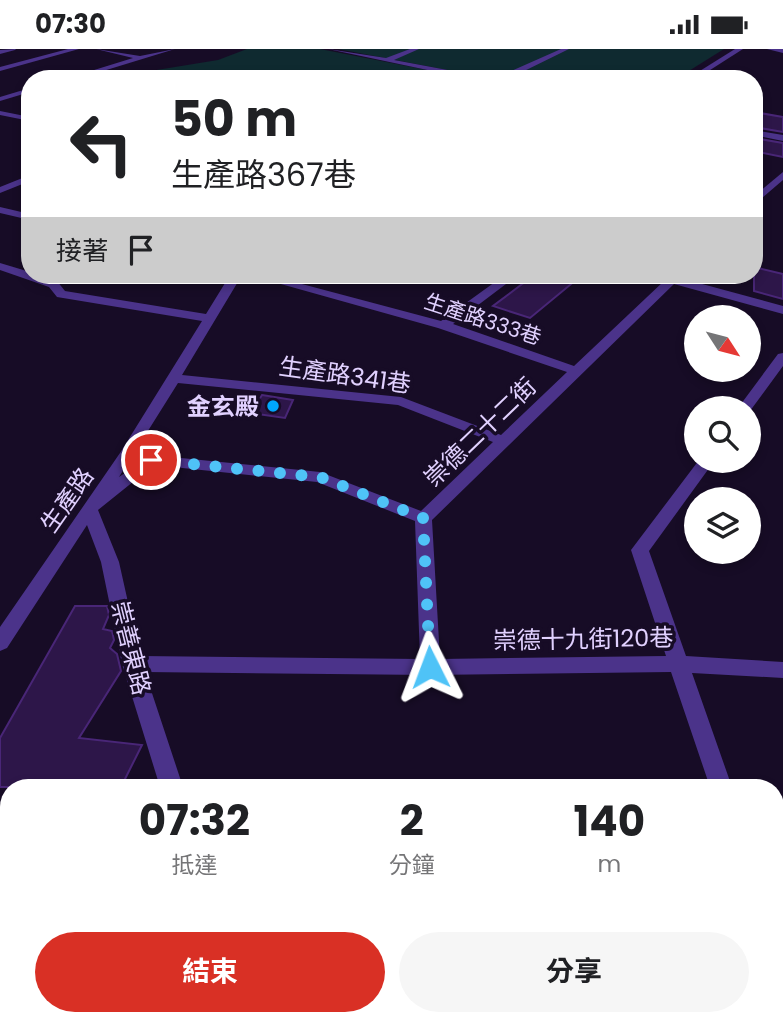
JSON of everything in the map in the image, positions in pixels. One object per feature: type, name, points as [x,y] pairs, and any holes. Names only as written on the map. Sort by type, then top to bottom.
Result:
[{"type":"street","points":[[0,52],[13,49]]},
{"type":"street","points":[[0,69],[76,49]]},
{"type":"street","points":[[99,49],[140,58]]},
{"type":"street","points":[[99,70],[173,49]]},
{"type":"street","points":[[331,49],[439,70]]},
{"type":"street","points":[[387,60],[416,49]]},
{"type":"street","points":[[503,70],[546,49]]},
{"type":"street","points":[[522,70],[566,49]]},
{"type":"street","points":[[705,70],[740,49]]},
{"type":"street","points":[[770,49],[783,51]]},
{"type":"street","points":[[0,99],[21,93]]},
{"type":"street","points":[[0,113],[21,117]]},
{"type":"street","points":[[763,134],[783,138]]},
{"type":"street","points":[[763,193],[783,174]]},
{"type":"street","points":[[0,190],[21,182]]},
{"type":"street","points":[[0,210],[21,216]]},
{"type":"street","points":[[0,266],[21,273]]},
{"type":"street","points":[[53,284],[61,294],[208,318]]},
{"type":"street","name":"生產路","points":[[0,643],[174,378],[230,284]]},
{"type":"street","name":"生產路333巷","points":[[290,284],[443,324],[577,371]]},
{"type":"street","points":[[443,324],[498,284]]},
{"type":"street","name":"崇德二十二街","points":[[430,667],[423,518],[667,284]]},
{"type":"street","points":[[697,284],[783,310]]},
{"type":"street","points":[[755,396],[783,357]]},
{"type":"street","name":"生產路341巷","points":[[174,378],[401,401],[503,441]]},
{"type":"street","points":[[89,509],[151,460],[320,477],[423,518]]},
{"type":"street","points":[[697,473],[640,550],[718,779]]},
{"type":"street","name":"崇善東路","points":[[89,509],[110,562],[132,664],[168,779]]},
{"type":"street","name":"崇德十九街120巷","points":[[132,664],[430,667],[679,664],[783,670]]},
{"type":"green space","points":[[247,49],[320,49],[427,70],[157,70],[218,60]]},
{"type":"green space","points":[[338,49],[724,49],[690,70],[447,70]]},
{"type":"building","points":[[763,114],[783,117],[783,132],[763,129]]},
{"type":"building","points":[[763,140],[783,143],[783,157],[763,153]]},
{"type":"building","points":[[763,269],[783,274],[783,299],[754,291],[754,284],[763,284]]},
{"type":"building","points":[[522,284],[571,284],[530,318],[493,306]]},
{"type":"building","name":"金玄殿","points":[[262,395],[293,400],[285,418],[251,413]]},
{"type":"building","points":[[75,606],[107,606],[109,615],[103,629],[112,631],[114,640],[110,648],[117,654],[121,671],[79,738],[142,745],[125,779],[0,779],[0,738]]},
{"type":"place","name":"金玄殿","points":[[273,406]]},
{"type":"route","points":[[151,460],[320,477],[423,518],[430,667]]}]
